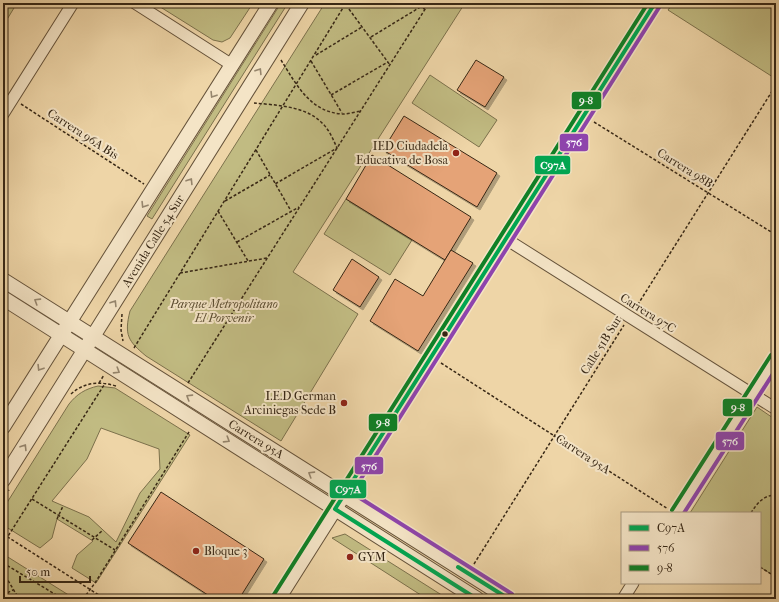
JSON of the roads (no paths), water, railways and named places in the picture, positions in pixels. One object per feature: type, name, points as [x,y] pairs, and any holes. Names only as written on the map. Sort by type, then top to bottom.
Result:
[{"type":"street","points":[[3,114],[72,3]]},
{"type":"street","points":[[135,3],[232,65]]},
{"type":"street","points":[[3,427],[271,3]]},
{"type":"street","name":"Avenida Calle 54 Sur","points":[[7,483],[84,350],[302,3]]},
{"type":"street","points":[[278,599],[655,3]]},
{"type":"street","name":"Carrera 97C","points":[[506,239],[776,409]]},
{"type":"street","name":"Carrera 95A","points":[[3,280],[509,599]]},
{"type":"street","name":"Carrera 95A","points":[[3,298],[477,599]]},
{"type":"street","points":[[673,511],[776,358]]},
{"type":"street","points":[[623,599],[632,584]]},
{"type":"place","name":"IED Ciudadela Educativa de Bosa","points":[[456,153]]},
{"type":"place","name":"I.E.D German Arciniegas Sede B","points":[[344,403]]},
{"type":"place","name":"Bloque 3","points":[[196,551]]},
{"type":"place","name":"GYM","points":[[350,557]]},
{"type":"park label","name":"Parque Metropolitano El Porvenir","points":[[224,311]]}]
